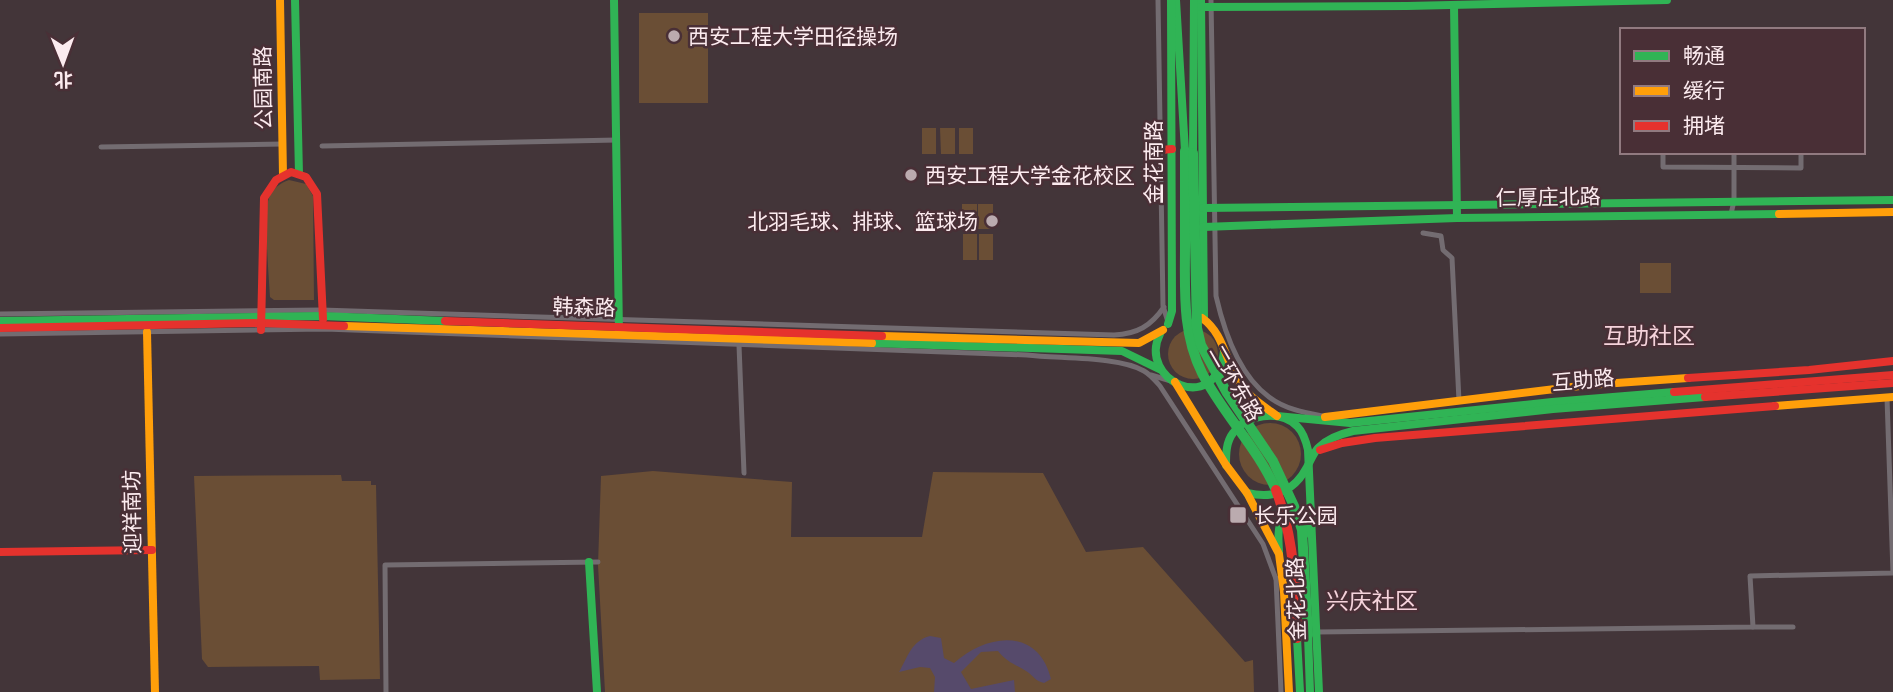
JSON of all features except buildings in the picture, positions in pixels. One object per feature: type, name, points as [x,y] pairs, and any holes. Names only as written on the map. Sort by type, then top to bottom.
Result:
[{"type":"main road","name":"公园南路","points":[[280,0],[283,175]]},
{"type":"main road","name":"公园南路","points":[[295,0],[299,174]]},
{"type":"main road","points":[[614,0],[619,328]]},
{"type":"main road","name":"金花南路","points":[[1166,327],[1172,311],[1166,150],[1173,0]]},
{"type":"main road","name":"二环东路","points":[[1173,0],[1189,152]]},
{"type":"main road","points":[[1311,458],[1302,433],[1290,421],[1277,416],[1247,392],[1233,371],[1221,340],[1204,318],[1209,208],[1202,43],[1204,3],[1454,5],[1667,0]]},
{"type":"main road","name":"二环东路","points":[[1204,3],[1194,76],[1189,152],[1185,306],[1189,337],[1196,360],[1219,401],[1264,464],[1278,489],[1293,544],[1307,635],[1310,692]]},
{"type":"main road","points":[[1454,5],[1457,218]]},
{"type":"main road","points":[[1194,76],[1202,43]]},
{"type":"main road","points":[[261,320],[264,198],[276,180],[291,172],[299,174],[313,185],[317,194],[323,320]]},
{"type":"main road","name":"仁厚庄北路","points":[[1209,208],[1893,200]]},
{"type":"main road","name":"仁厚庄北路","points":[[1209,227],[1457,218],[1893,212]]},
{"type":"main road","points":[[1204,318],[1188,317],[1166,327],[1156,339],[1153,350],[1155,372],[1180,386],[1211,383],[1221,372],[1224,352]]},
{"type":"main road","name":"韩森路","points":[[0,328],[261,320]]},
{"type":"main road","name":"韩森路","points":[[0,321],[323,320],[1139,343],[1166,327]]},
{"type":"main road","name":"韩森路","points":[[619,328],[1122,351],[1155,372]]},
{"type":"main road","name":"迎祥南坊","points":[[146,332],[155,692]]},
{"type":"main road","points":[[1313,420],[1460,406],[1588,385],[1809,370],[1893,361]]},
{"type":"main road","name":"互助路","points":[[1277,416],[1350,423],[1460,406],[1552,402],[1893,375]]},
{"type":"main road","points":[[1175,382],[1226,465],[1247,493],[1261,497],[1276,496],[1289,490],[1299,480],[1311,458],[1342,443],[1358,440],[1891,395],[1887,383]]},
{"type":"main road","name":"互助路","points":[[1311,458],[1339,434],[1353,430],[1511,413],[1887,383]]},
{"type":"main road","points":[[1511,413],[1512,428]]},
{"type":"main road","points":[[1226,465],[1226,449],[1232,435],[1242,424],[1257,418],[1277,416]]},
{"type":"main road","name":"金花北路","points":[[1311,458],[1313,544],[1307,635],[1318,692]]},
{"type":"main road","name":"金花北路","points":[[1247,493],[1279,554],[1284,592],[1289,692]]},
{"type":"main road","points":[[1279,554],[1280,524],[1288,516],[1297,515],[1304,519],[1313,544]]},
{"type":"main road","points":[[0,552],[152,550]]},
{"type":"main road","points":[[594,562],[597,692]]},
{"type":"main road","name":"二环东路","points":[[1300,692],[1307,635]]},
{"type":"street","points":[[619,328],[1114,335],[1166,327],[1166,150],[1158,0]]},
{"type":"street","points":[[1204,3],[1209,208]]},
{"type":"street","points":[[322,146],[617,140]]},
{"type":"street","points":[[101,146],[283,144]]},
{"type":"street","points":[[1663,154],[1663,167],[1801,168],[1801,154]]},
{"type":"street","points":[[1731,214],[1734,201],[1734,154]]},
{"type":"street","points":[[1209,227],[1216,296],[1226,329],[1246,372],[1270,398],[1288,407],[1327,417]]},
{"type":"street","points":[[1423,233],[1441,236],[1443,250],[1452,258],[1460,406]]},
{"type":"street","points":[[1138,331],[1157,317],[1164,307]]},
{"type":"street","points":[[0,314],[261,320]]},
{"type":"street","points":[[0,334],[146,332],[261,320]]},
{"type":"street","points":[[323,320],[739,345],[1027,355],[1118,362],[1155,372],[1263,544],[1276,579]]},
{"type":"street","points":[[739,345],[744,473]]},
{"type":"street","points":[[1753,627],[1749,576],[1893,573],[1891,395]]},
{"type":"street","points":[[1279,554],[1276,579],[1281,692]]},
{"type":"street","points":[[386,692],[385,565],[594,562]]},
{"type":"street","points":[[1307,635],[1793,627]]},
{"type":"shaded area","name":"西安工程大学田径操场","points":[[639,13],[708,13],[708,103],[639,103]]},
{"type":"shaded area","points":[[922,128],[936,128],[936,154],[922,154]]},
{"type":"shaded area","points":[[940,128],[955,128],[955,154],[941,154]]},
{"type":"shaded area","points":[[959,128],[973,128],[973,154],[959,154]]},
{"type":"shaded area","points":[[289,180],[306,184],[313,196],[314,300],[274,300],[270,297],[267,205],[274,189]]},
{"type":"shaded area","points":[[962,204],[977,204],[977,230],[962,230]]},
{"type":"shaded area","points":[[978,204],[993,204],[993,229],[978,229]]},
{"type":"shaded area","points":[[963,234],[977,234],[977,260],[963,260]]},
{"type":"shaded area","points":[[979,234],[993,234],[993,260],[979,260]]},
{"type":"shaded area","points":[[1640,263],[1671,263],[1671,293],[1640,293]]},
{"type":"shaded area","points":[[1193,329],[1210,337],[1218,354],[1210,371],[1193,379],[1176,371],[1168,354],[1176,337]]},
{"type":"shaded area","points":[[1264,423],[1276,423],[1292,432],[1299,442],[1299,466],[1292,476],[1276,485],[1264,485],[1253,480],[1244,471],[1239,460],[1239,448],[1244,437],[1253,428]]},
{"type":"shaded area","points":[[653,471],[792,482],[791,537],[922,537],[933,472],[1043,473],[1086,552],[1143,547],[1245,662],[1253,660],[1254,692],[605,692],[598,565],[601,476]]},
{"type":"shaded area","points":[[341,475],[342,481],[371,481],[371,485],[376,485],[380,679],[320,680],[319,666],[208,667],[202,659],[194,476]]},
{"type":"shaded area","points":[[930,636],[941,638],[944,658],[954,663],[967,653],[995,641],[1023,643],[1035,650],[1051,679],[1044,683],[1039,681],[998,651],[981,652],[961,672],[971,689],[1014,680],[1015,692],[934,692],[935,677],[930,668],[920,667],[899,672],[914,646]]},
{"type":"traffic: fast","points":[[295,0],[299,174]]},
{"type":"traffic: fast","points":[[614,0],[619,333]]},
{"type":"traffic: fast","points":[[1168,324],[1172,311],[1171,0]]},
{"type":"traffic: fast","points":[[1176,0],[1185,151]]},
{"type":"traffic: fast","points":[[1193,153],[1194,0]]},
{"type":"traffic: fast","points":[[1201,0],[1204,319]]},
{"type":"traffic: fast","points":[[1201,7],[1667,0]]},
{"type":"traffic: fast","points":[[1454,5],[1457,218]]},
{"type":"traffic: fast","points":[[1185,151],[1185,295],[1191,342],[1210,388],[1259,459],[1276,490]]},
{"type":"traffic: fast","points":[[1193,153],[1197,328],[1201,345],[1227,393],[1273,461],[1294,506],[1302,530],[1308,635]]},
{"type":"traffic: fast","points":[[1203,208],[1893,200]]},
{"type":"traffic: fast","points":[[1203,227],[1457,218],[1779,214]]},
{"type":"traffic: fast","points":[[0,321],[322,316],[445,321]]},
{"type":"traffic: fast","points":[[1160,334],[1156,351],[1159,365],[1168,377],[1180,385],[1194,387],[1207,383],[1218,371],[1224,351]]},
{"type":"traffic: fast","points":[[872,343],[1122,351],[1159,369]]},
{"type":"traffic: fast","points":[[1277,416],[1350,423],[1674,392]]},
{"type":"traffic: fast","points":[[1247,493],[1266,495],[1289,488],[1302,476],[1318,448],[1334,437],[1353,431],[1553,409],[1705,397]]},
{"type":"traffic: fast","points":[[1226,465],[1231,437],[1239,427],[1254,418],[1281,417],[1297,426],[1304,437],[1308,450],[1319,692]]},
{"type":"traffic: fast","points":[[1279,553],[1279,528],[1287,515],[1296,516],[1310,534]]},
{"type":"traffic: fast","points":[[589,562],[597,692]]},
{"type":"traffic: fast","points":[[1308,635],[1310,692]]},
{"type":"traffic: fast","points":[[1297,638],[1300,692]]},
{"type":"traffic: slow","points":[[280,0],[283,175]]},
{"type":"traffic: slow","points":[[1779,214],[1893,212]]},
{"type":"traffic: slow","points":[[1202,318],[1215,331],[1241,385],[1277,416]]},
{"type":"traffic: slow","points":[[344,326],[872,343]]},
{"type":"traffic: slow","points":[[882,336],[1139,343],[1163,330]]},
{"type":"traffic: slow","points":[[147,332],[155,692]]},
{"type":"traffic: slow","points":[[1325,417],[1588,385],[1688,378]]},
{"type":"traffic: slow","points":[[1175,382],[1226,465],[1247,493],[1279,554],[1284,592],[1289,692]]},
{"type":"traffic: slow","points":[[1775,406],[1893,397]]},
{"type":"traffic: jam","points":[[1161,150],[1172,149]]},
{"type":"traffic: jam","points":[[261,330],[264,198],[276,180],[291,172],[306,177],[317,194],[323,319]]},
{"type":"traffic: jam","points":[[445,321],[882,336]]},
{"type":"traffic: jam","points":[[0,328],[261,323],[344,326]]},
{"type":"traffic: jam","points":[[1688,378],[1893,361]]},
{"type":"traffic: jam","points":[[1674,392],[1893,375]]},
{"type":"traffic: jam","points":[[1705,397],[1893,383]]},
{"type":"traffic: jam","points":[[1320,450],[1342,443],[1375,438],[1775,406]]},
{"type":"traffic: jam","points":[[1276,490],[1290,544],[1295,581],[1297,638]]},
{"type":"traffic: jam","points":[[0,552],[152,550]]},
{"type":"place","name":"西安工程大学田径操场","points":[[674,36]]},
{"type":"place","name":"西安工程大学金花校区","points":[[911,175]]},
{"type":"place","name":"北羽毛球、排球、篮球场","points":[[992,221]]},
{"type":"place","name":"长乐公园","points":[[1238,515]]},
{"type":"district","name":"互助社区","points":[[1649,336]]},
{"type":"district","name":"兴庆社区","points":[[1372,601]]}]
